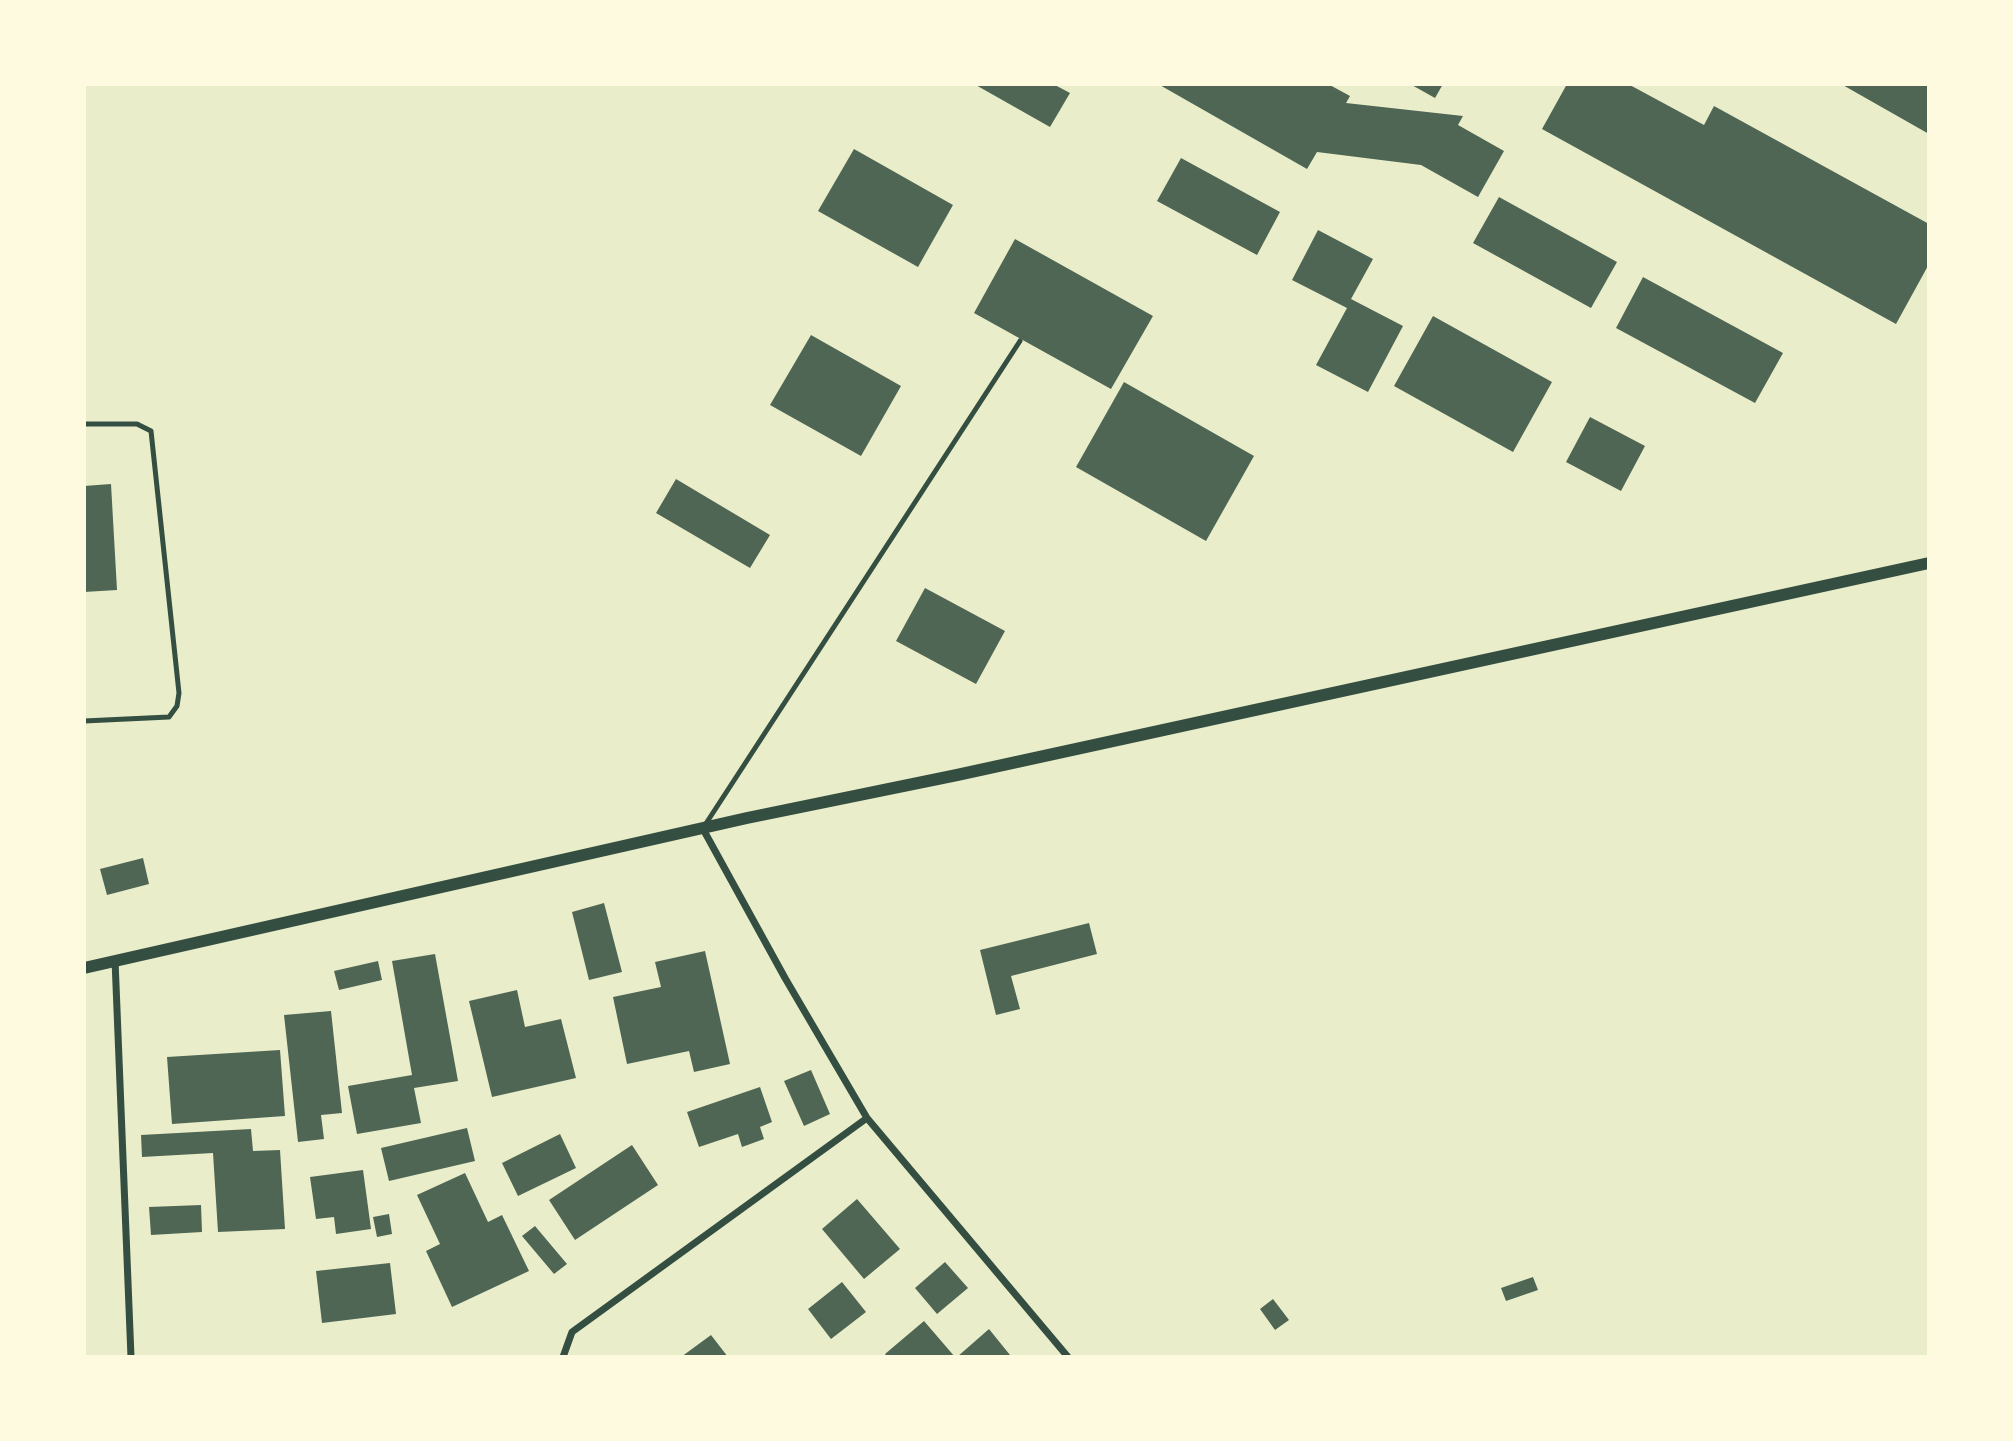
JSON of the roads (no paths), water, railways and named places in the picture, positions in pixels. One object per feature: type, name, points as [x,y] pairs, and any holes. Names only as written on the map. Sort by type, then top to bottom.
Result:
[{"type":"street","points":[[84,968],[702,829],[1929,563]]},
{"type":"street","points":[[702,829],[867,1118],[1069,1357]]},
{"type":"street","points":[[116,960],[131,1357]]},
{"type":"street","points":[[563,1357],[572,1332],[867,1118]]},
{"type":"lane","points":[[702,829],[1020,341]]},
{"type":"lane","points":[[84,424],[137,424],[151,431],[179,693],[177,706],[169,717],[84,721]]}]
